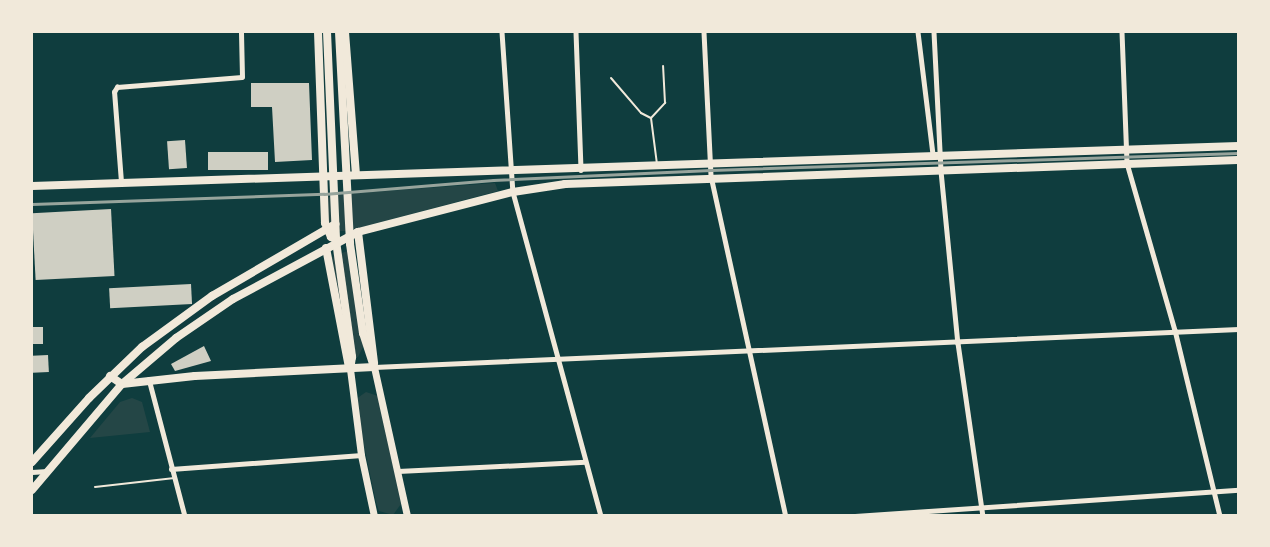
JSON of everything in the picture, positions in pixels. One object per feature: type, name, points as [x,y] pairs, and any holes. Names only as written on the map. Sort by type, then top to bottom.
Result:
[{"type":"main road","points":[[318,32],[325,223],[331,237],[340,241]]},
{"type":"main road","points":[[327,32],[335,224],[340,283],[352,357],[350,369]]},
{"type":"main road","points":[[339,32],[354,280],[367,352],[374,367]]},
{"type":"main road","points":[[345,32],[356,174]]},
{"type":"main road","points":[[32,186],[356,174],[581,170],[710,160],[1126,151],[1239,146]]},
{"type":"main road","points":[[32,490],[122,384],[176,338],[233,299],[358,232],[513,192],[565,184],[711,176],[941,171],[1239,160]]},
{"type":"main road","points":[[32,462],[111,376],[169,327],[232,284],[335,224]]},
{"type":"main road","points":[[358,232],[374,367],[407,516]]},
{"type":"main road","points":[[326,248],[350,369],[361,455],[374,516]]},
{"type":"main road","points":[[111,376],[122,384],[149,379],[374,367]]},
{"type":"street","points":[[121,182],[114,92],[117,87],[239,78],[244,73],[241,32]]},
{"type":"street","points":[[501,32],[513,192],[560,358],[585,462],[601,516]]},
{"type":"street","points":[[576,32],[581,170]]},
{"type":"street","points":[[704,32],[711,176],[786,516]]},
{"type":"street","points":[[918,32],[941,171],[958,343],[982,516]]},
{"type":"street","points":[[934,32],[937,155]]},
{"type":"street","points":[[1122,32],[1127,163],[1175,330],[1220,516]]},
{"type":"street","points":[[374,367],[958,343],[1175,330],[1239,329]]},
{"type":"street","points":[[149,379],[185,516]]},
{"type":"street","points":[[171,469],[361,455]]},
{"type":"street","points":[[398,471],[585,462]]},
{"type":"street","points":[[32,472],[47,471]]},
{"type":"street","points":[[855,516],[1239,490]]},
{"type":"lane","points":[[651,118],[665,103],[663,66]]},
{"type":"lane","points":[[611,78],[641,113],[651,118]]},
{"type":"lane","points":[[651,118],[657,164]]},
{"type":"lane","points":[[95,487],[174,478]]},
{"type":"shaded area","points":[[495,183],[498,191],[347,231],[331,231],[321,209],[325,198],[345,194]]},
{"type":"shaded area","points":[[347,251],[364,345],[358,357],[353,356],[339,313],[332,257]]},
{"type":"shaded area","points":[[366,392],[378,396],[401,504],[393,515],[379,511],[376,502],[356,408],[356,399]]},
{"type":"shaded area","points":[[132,398],[142,402],[150,432],[90,438],[120,402]]},
{"type":"building","points":[[251,83],[309,83],[312,160],[275,162],[272,107],[251,107]]},
{"type":"building","points":[[185,140],[187,168],[169,169],[167,141]]},
{"type":"building","points":[[208,152],[268,152],[268,170],[208,170]]},
{"type":"building","points":[[111,209],[115,276],[36,280],[32,213]]},
{"type":"building","points":[[191,284],[192,304],[110,308],[109,288]]},
{"type":"building","points":[[32,327],[43,327],[43,344],[32,344]]},
{"type":"building","points":[[204,346],[211,361],[175,371],[171,364]]},
{"type":"building","points":[[48,355],[49,372],[33,373],[32,356]]},
{"type":"railway","points":[[32,204],[324,194],[493,180],[711,170],[1238,153]]}]
